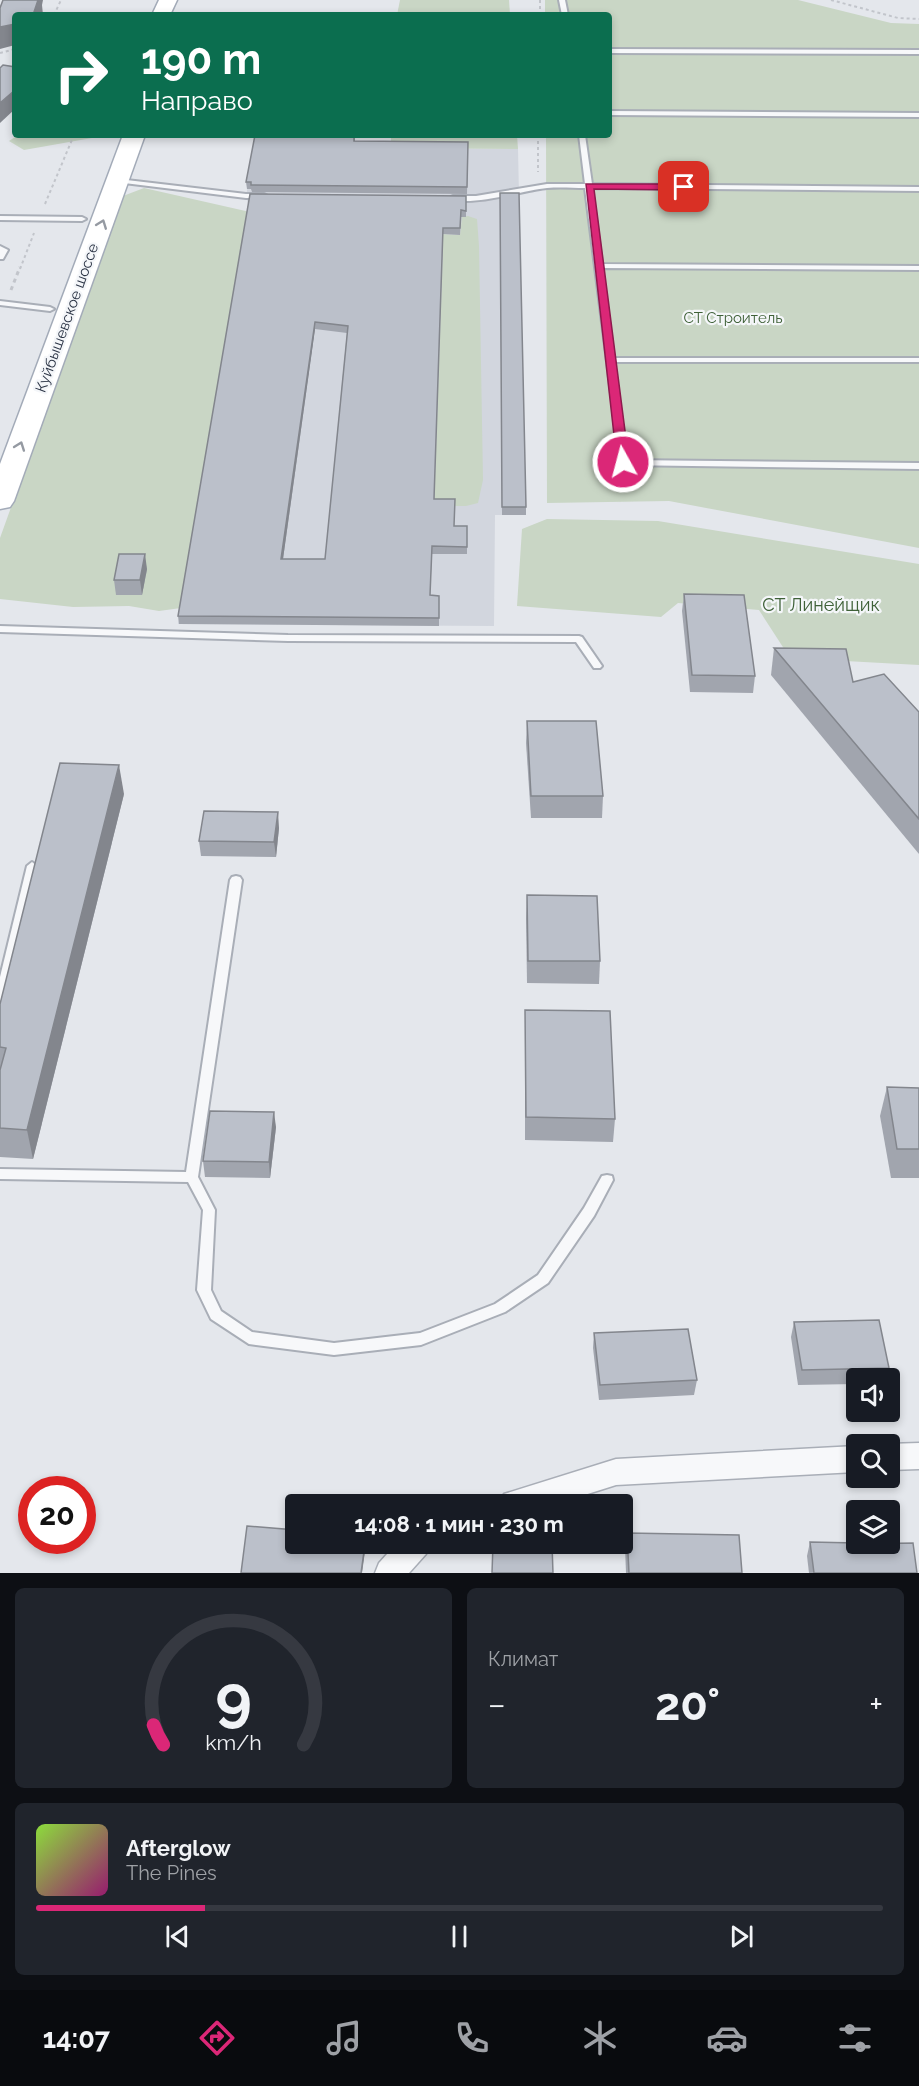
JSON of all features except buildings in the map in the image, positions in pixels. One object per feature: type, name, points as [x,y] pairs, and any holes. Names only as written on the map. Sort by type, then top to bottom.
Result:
[{"type":"main road","name":"Куйбышевское шоссе","points":[[0,440],[82,219],[115,138]]},
{"type":"main road","name":"Куйбышевское шоссе","points":[[0,501],[133,138]]},
{"type":"street","points":[[900,1457],[919,1456]]},
{"type":"street","points":[[546,1494],[616,1472],[846,1460]]},
{"type":"street","points":[[390,1573],[406,1554]]},
{"type":"lane","points":[[612,51],[919,52]]},
{"type":"lane","points":[[612,113],[919,115]]},
{"type":"lane","points":[[582,138],[623,462],[919,466]]},
{"type":"lane","points":[[118,181],[246,196],[270,196]]},
{"type":"lane","points":[[440,198],[476,198],[537,188],[589,186],[919,189]]},
{"type":"lane","points":[[0,218],[82,219]]},
{"type":"lane","points":[[0,248],[3,250],[0,257]]},
{"type":"lane","points":[[599,266],[919,268]]},
{"type":"lane","points":[[3,303],[50,309]]},
{"type":"lane","points":[[610,360],[919,360]]},
{"type":"lane","points":[[0,629],[288,638],[579,639],[597,666]]},
{"type":"lane","points":[[0,1002],[32,866]]},
{"type":"lane","points":[[236,880],[192,1177],[209,1210],[204,1290],[216,1315],[249,1338],[334,1348],[421,1339],[501,1308],[543,1279],[589,1212],[607,1180]]},
{"type":"lane","points":[[0,1174],[192,1177]]},
{"type":"path","points":[[831,0],[897,18],[919,19]]},
{"type":"path","points":[[3,303],[73,138]]},
{"type":"path","points":[[537,188],[538,138]]},
{"type":"shaded area","points":[[256,138],[281,138],[354,147],[518,149],[526,515],[495,515],[494,626],[178,624],[250,212],[246,196]]},
{"type":"green space","points":[[400,0],[509,0],[510,12],[398,12]]},
{"type":"green space","name":"СТ Строитель","points":[[545,0],[798,0],[891,23],[919,24],[919,548],[669,501],[547,503],[546,138],[612,138],[612,12],[545,12]]},
{"type":"green space","points":[[14,138],[92,138],[24,150],[9,141]]},
{"type":"green space","points":[[391,138],[517,138],[518,149],[391,148]]},
{"type":"green space","points":[[144,188],[250,212],[181,608],[159,611],[129,606],[73,607],[0,599],[0,538],[123,196]]},
{"type":"green space","points":[[462,217],[477,219],[479,246],[483,480],[478,503],[466,506],[434,506],[443,249],[440,234],[460,235]]},
{"type":"green space","name":"СТ Линейщик","points":[[547,519],[658,521],[919,564],[919,665],[790,658],[759,610],[678,603],[661,617],[517,606],[522,529]]},
{"type":"route","points":[[623,462],[589,186],[684,187]]}]
